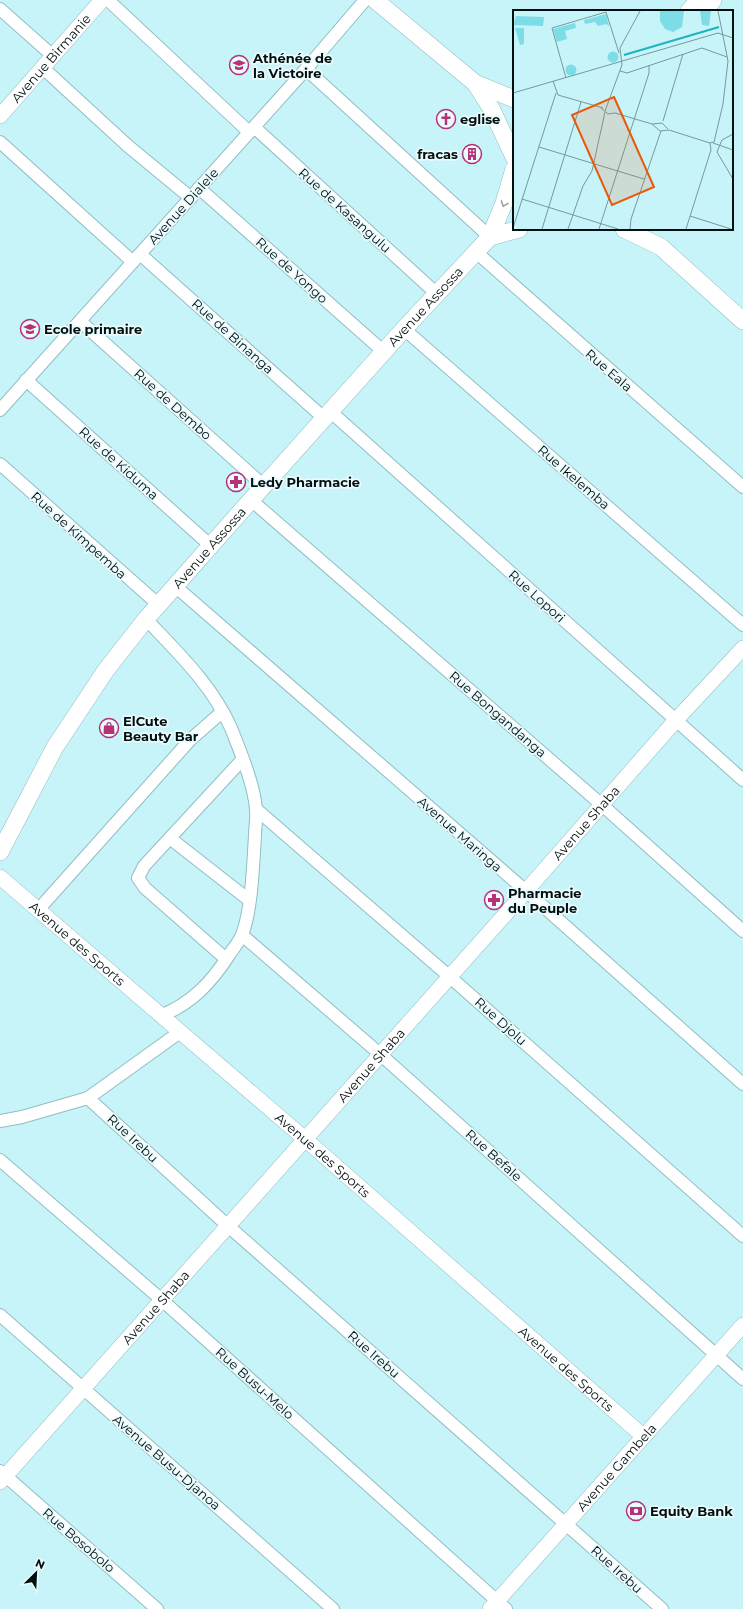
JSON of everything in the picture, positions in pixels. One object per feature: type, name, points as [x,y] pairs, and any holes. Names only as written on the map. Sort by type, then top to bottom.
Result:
[{"type":"main road","points":[[375,0],[475,83],[513,99]]},
{"type":"main road","points":[[690,10],[699,0]]},
{"type":"main road","points":[[705,10],[713,0]]},
{"type":"main road","points":[[475,83],[494,115],[513,154]]},
{"type":"main road","points":[[490,237],[504,203],[513,172]]},
{"type":"main road","points":[[490,237],[515,230]]},
{"type":"main road","points":[[626,230],[661,247],[743,321]]},
{"type":"main road","points":[[651,230],[661,247]]},
{"type":"main road","name":"Avenue Assossa","points":[[0,852],[55,747],[106,670],[146,619],[404,329],[490,237]]},
{"type":"street","name":"Avenue Birmanie","points":[[0,115],[102,0]]},
{"type":"street","name":"Rue de Kasangulu","points":[[108,0],[251,130],[437,294]]},
{"type":"street","name":"Avenue Dialele","points":[[0,410],[81,322],[306,69],[365,0]]},
{"type":"street","points":[[0,10],[53,56]]},
{"type":"street","points":[[43,68],[128,146],[191,198]]},
{"type":"street","points":[[306,69],[490,237]]},
{"type":"street","name":"Rue de Binanga","points":[[0,142],[137,258],[328,415]]},
{"type":"street","name":"Rue de Yongo","points":[[199,188],[384,352]]},
{"type":"street","name":"Rue Eala","points":[[476,252],[743,487]]},
{"type":"street","name":"Rue de Dembo","points":[[81,322],[264,486]]},
{"type":"street","name":"Rue Ikelemba","points":[[404,329],[743,625]]},
{"type":"street","name":"Rue de Kiduma","points":[[26,380],[211,546]]},
{"type":"street","name":"Rue Lopori","points":[[328,415],[743,780]]},
{"type":"street","name":"Rue de Kimpemba","points":[[0,464],[159,605]]},
{"type":"street","name":"Rue Bongandanga","points":[[251,500],[602,805],[743,931]]},
{"type":"street","name":"Avenue Maringa","points":[[175,586],[526,891],[743,1084]]},
{"type":"street","points":[[146,619],[196,671],[222,712],[230,728],[242,760],[256,809],[253,866],[249,900],[242,936],[213,979],[191,1000],[177,1010],[160,1016]]},
{"type":"street","name":"Avenue Shaba","points":[[2,1476],[84,1389],[163,1301],[228,1225],[450,977],[676,720],[743,648]]},
{"type":"street","points":[[38,910],[190,740],[222,712]]},
{"type":"street","points":[[226,959],[146,888],[138,878],[144,866],[171,839],[242,760]]},
{"type":"street","name":"Rue Djolu","points":[[256,809],[450,977],[743,1236]]},
{"type":"street","points":[[171,839],[249,900]]},
{"type":"street","name":"Avenue des Sports","points":[[0,877],[304,1139],[643,1436]]},
{"type":"street","name":"Rue Befale","points":[[242,936],[380,1054],[717,1354],[743,1379]]},
{"type":"street","points":[[0,1121],[22,1117],[88,1098],[180,1032]]},
{"type":"street","name":"Rue Irebu","points":[[88,1098],[228,1225],[662,1609]]},
{"type":"street","name":"Rue Busu-Melo","points":[[0,1160],[163,1301],[498,1606]]},
{"type":"street","name":"Avenue Busu-Djanoa","points":[[0,1315],[333,1609]]},
{"type":"street","name":"Avenue Gambela","points":[[498,1606],[566,1524],[743,1325]]},
{"type":"street","name":"Rue Bosobolo","points":[[2,1476],[157,1609]]},
{"type":"place","name":"Athénée de la Victoire","points":[[239,65]]},
{"type":"place","name":"eglise","points":[[446,119]]},
{"type":"place","name":"fracas","points":[[472,154]]},
{"type":"place","name":"Ecole primaire","points":[[30,329]]},
{"type":"place","name":"Ledy Pharmacie","points":[[236,482]]},
{"type":"place","name":"ElCute Beauty Bar","points":[[109,728]]},
{"type":"place","name":"Pharmacie du Peuple","points":[[494,900]]},
{"type":"place","name":"Equity Bank","points":[[636,1511]]}]
